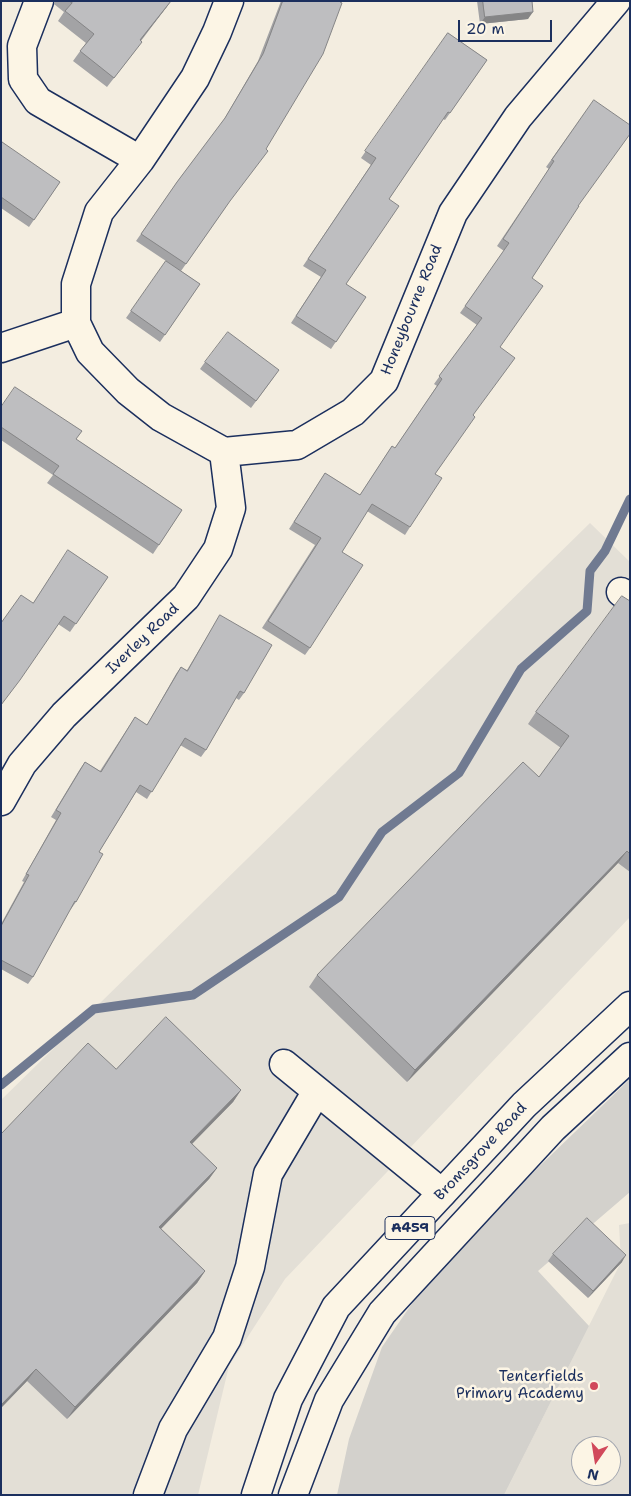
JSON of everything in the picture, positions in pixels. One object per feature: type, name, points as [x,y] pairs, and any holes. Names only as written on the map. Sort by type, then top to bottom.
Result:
[{"type":"street","points":[[39,1],[22,46],[23,79],[38,101],[140,160]]},
{"type":"street","points":[[224,452],[161,417],[128,391],[90,352],[76,323],[76,284],[99,212],[140,160],[196,78],[218,32],[229,1]]},
{"type":"street","name":"Honeybourne Road","points":[[224,452],[298,445],[353,412],[384,381],[452,213],[518,117],[616,1]]},
{"type":"street","points":[[1,348],[76,323]]},
{"type":"street","name":"Iverley Road","points":[[1,801],[22,764],[64,715],[186,597],[218,548],[231,508],[224,452]]},
{"type":"street","name":"Bromsgrove Road","points":[[256,1495],[288,1398],[336,1307],[524,1105],[630,1006]]},
{"type":"street","name":"A459","points":[[293,1495],[329,1400],[382,1313],[553,1128],[630,1057]]},
{"type":"street","points":[[284,1064],[442,1193]]},
{"type":"street","points":[[148,1495],[173,1429],[227,1338],[250,1267],[268,1174],[317,1091]]},
{"type":"shaded area","points":[[590,523],[630,562],[630,917],[285,1279],[229,1366],[198,1495],[1,1495],[1,1100]]},
{"type":"shaded area","points":[[630,1079],[630,1192],[538,1271],[589,1326],[504,1495],[337,1495],[349,1439],[382,1347],[429,1279],[494,1210]]},
{"type":"shaded area","name":"Tenterfields Primary Academy","points":[[630,1223],[630,1495],[504,1495],[621,1262],[619,1225]]},
{"type":"building","points":[[69,1],[171,1],[140,40],[142,42],[114,78],[80,51],[94,34],[65,11],[72,3]]},
{"type":"building","points":[[283,1],[341,1],[342,3],[323,54],[266,149],[268,151],[186,264],[141,234],[225,118],[263,54]]},
{"type":"building","points":[[483,1],[532,1],[533,12],[485,17]]},
{"type":"building","points":[[448,33],[487,60],[450,113],[448,112],[389,199],[399,206],[346,284],[366,297],[336,342],[296,316],[326,270],[308,259],[376,158],[365,151]]},
{"type":"building","points":[[594,100],[630,125],[630,134],[578,206],[532,278],[543,286],[500,347],[515,358],[473,415],[475,417],[435,474],[442,478],[410,527],[372,504],[342,552],[363,565],[310,648],[268,621],[321,538],[294,522],[325,473],[360,495],[392,446],[395,448],[442,379],[439,376],[482,318],[465,306],[509,243],[503,239],[554,161],[552,160]]},
{"type":"building","points":[[2,142],[60,182],[34,220],[1,197]]},
{"type":"building","points":[[166,261],[200,284],[165,335],[131,311]]},
{"type":"building","points":[[228,332],[279,370],[256,401],[205,362]]},
{"type":"building","points":[[15,387],[82,431],[76,439],[182,510],[159,545],[53,474],[59,466],[1,427],[1,407]]},
{"type":"building","points":[[68,550],[108,577],[76,624],[64,616],[1,705],[1,623],[21,595],[33,603]]},
{"type":"building","points":[[622,596],[630,601],[630,854],[627,851],[415,1070],[317,975],[523,762],[539,777],[569,736],[536,712]]},
{"type":"building","points":[[220,615],[272,645],[244,693],[240,691],[206,750],[185,738],[152,792],[140,785],[99,852],[103,854],[33,977],[1,960],[1,926],[29,875],[26,874],[61,813],[56,810],[85,762],[101,772],[135,717],[147,725],[181,667],[187,671]]},
{"type":"building","points":[[166,1017],[241,1090],[190,1142],[217,1168],[159,1227],[205,1271],[75,1407],[36,1369],[1,1405],[1,1134],[88,1043],[116,1069]]},
{"type":"building","points":[[587,1218],[626,1255],[593,1291],[553,1254]]},
{"type":"waterway","points":[[1,1085],[94,1009],[193,995],[339,897],[382,832],[459,773],[521,669],[587,611],[590,571],[605,551],[630,499]]},
{"type":"place","name":"Tenterfields Primary Academy","points":[[594,1386]]}]
